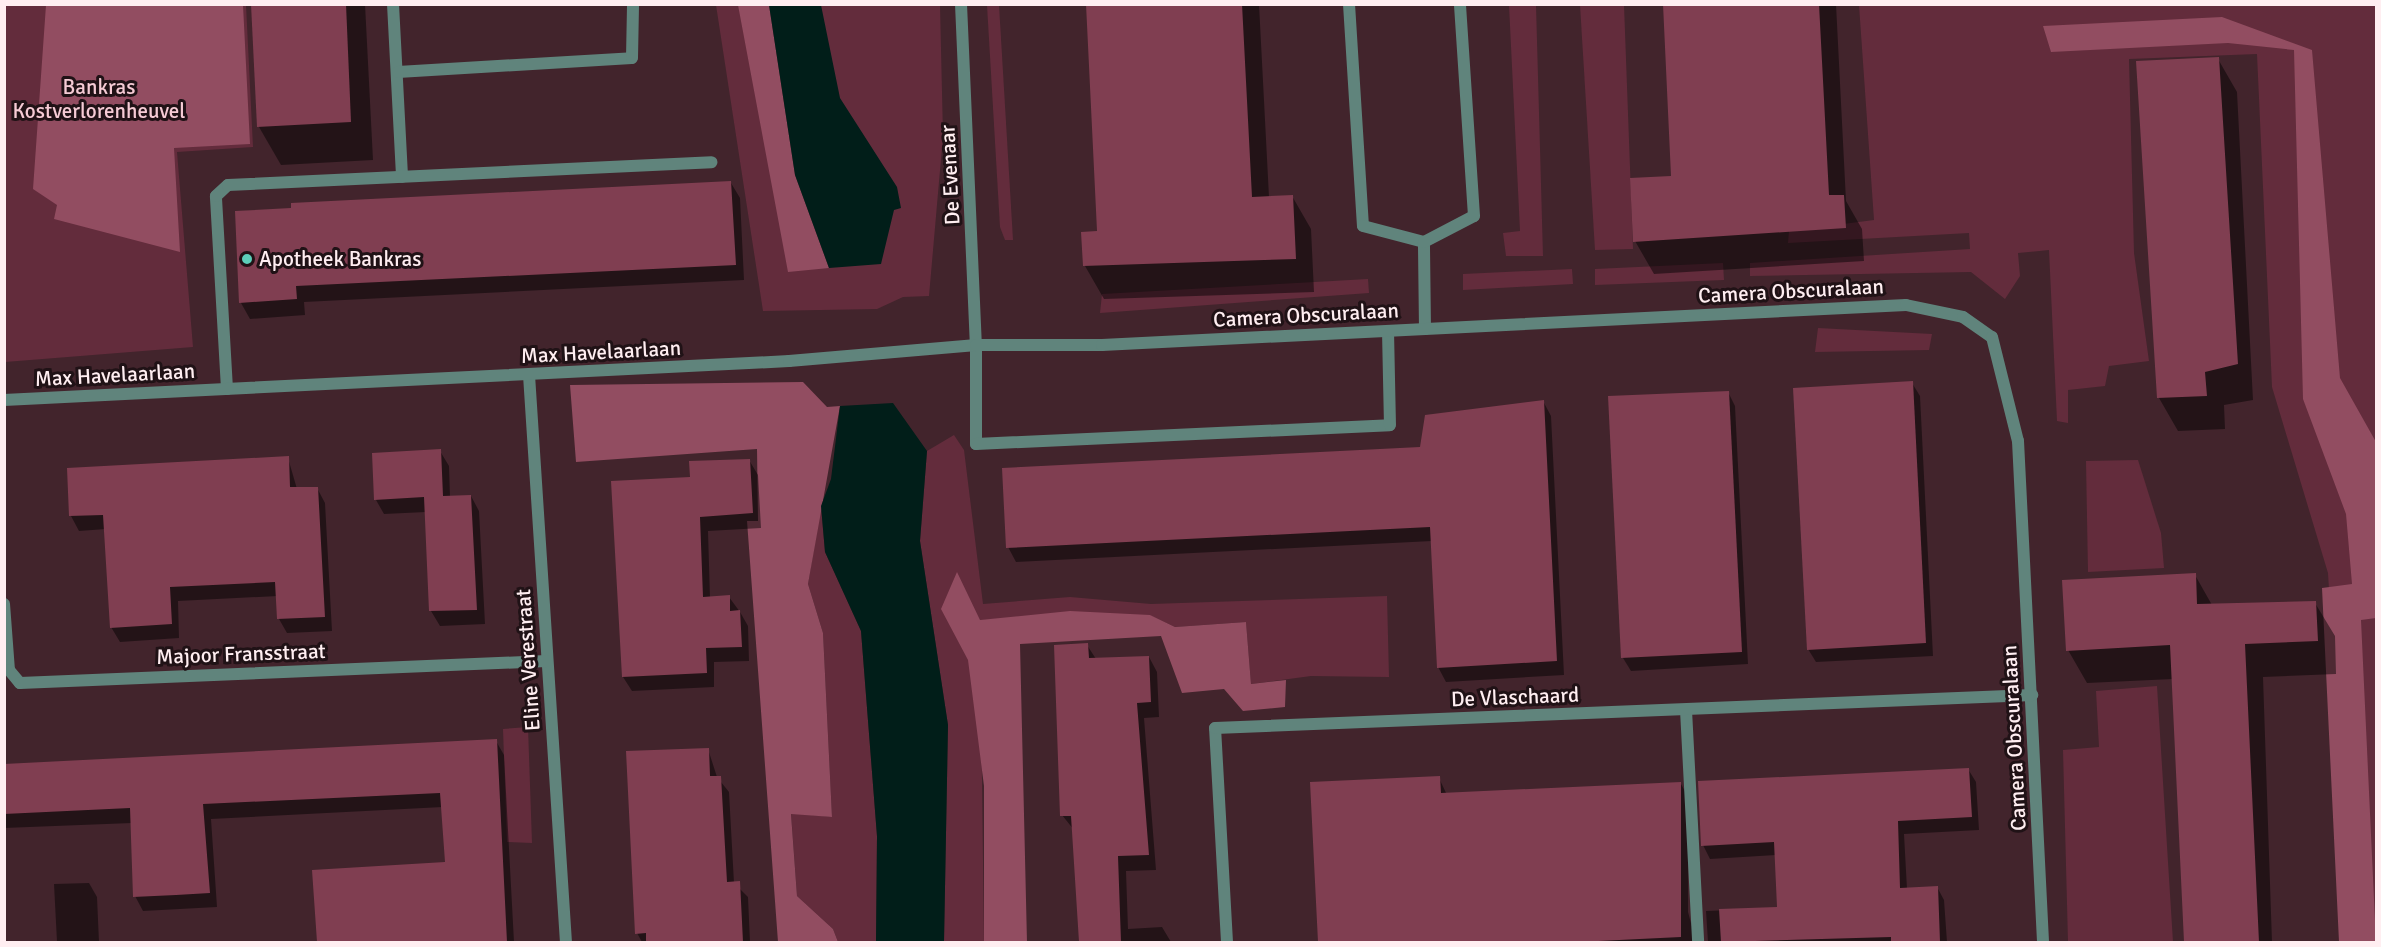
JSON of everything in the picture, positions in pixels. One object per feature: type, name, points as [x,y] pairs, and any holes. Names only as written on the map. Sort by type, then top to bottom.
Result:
[{"type":"street","points":[[393,4],[402,177]]},
{"type":"street","points":[[398,72],[632,58],[633,4]]},
{"type":"street","name":"De Evenaar","points":[[961,4],[976,345],[976,444],[1390,426],[1388,331]]},
{"type":"street","points":[[1349,4],[1363,226],[1424,242],[1474,216],[1460,4]]},
{"type":"street","name":"Max Havelaarlaan","points":[[227,389],[216,196],[228,185],[711,162]]},
{"type":"street","points":[[1424,242],[1425,329]]},
{"type":"street","name":"Camera Obscuralaan","points":[[976,345],[1102,345],[1906,305],[1963,317],[1992,337],[2018,441],[2043,942]]},
{"type":"street","name":"Max Havelaarlaan","points":[[4,400],[529,375],[976,345]]},
{"type":"street","name":"Eline Verestraat","points":[[529,375],[566,942]]},
{"type":"street","name":"Majoor Fransstraat","points":[[4,604],[9,670],[20,683],[547,661]]},
{"type":"street","name":"De Vlaschaard","points":[[1227,942],[1215,728],[2032,695]]},
{"type":"street","points":[[1686,710],[1698,942]]},
{"type":"green space","name":"Bankras Kostverlorenheuvel","points":[[4,5],[246,5],[253,147],[177,152],[193,347],[5,362]]},
{"type":"green space","points":[[46,5],[243,5],[250,144],[174,148],[180,252],[54,219],[57,205],[33,189]]},
{"type":"green space","points":[[716,5],[940,5],[943,136],[929,296],[903,297],[877,309],[763,311]]},
{"type":"green space","points":[[738,5],[769,5],[795,175],[829,268],[788,272]]},
{"type":"green space","points":[[987,5],[999,5],[1013,240],[1005,240],[1000,227]]},
{"type":"green space","points":[[1509,5],[1536,5],[1543,256],[1506,256],[1503,233],[1520,231]]},
{"type":"green space","points":[[1580,5],[1624,5],[1633,249],[1595,250]]},
{"type":"green space","points":[[1859,5],[2376,5],[2376,942],[2350,942],[2328,573],[2272,387],[2257,54],[2129,59],[2134,253],[2149,361],[2109,366],[2105,386],[2068,390],[2068,423],[2057,421],[2049,250],[2018,253],[2020,276],[2005,299],[1971,272],[1750,276],[1750,263],[1970,249],[1969,233],[1788,243],[1789,231],[1874,220]]},
{"type":"green space","points":[[2222,17],[2312,50],[2340,378],[2376,442],[2376,618],[2361,620],[2376,942],[2339,942],[2322,588],[2352,584],[2346,514],[2303,399],[2294,50],[2228,43],[2051,52],[2043,26]]},
{"type":"green space","points":[[1723,263],[1724,280],[1595,285],[1595,269]]},
{"type":"green space","points":[[1572,269],[1573,284],[1463,290],[1463,274]]},
{"type":"green space","points":[[1368,279],[1369,293],[1100,313],[1102,294]]},
{"type":"green space","points":[[1818,328],[1932,334],[1929,350],[1815,352]]},
{"type":"green space","points":[[803,382],[827,407],[840,406],[808,584],[823,633],[832,817],[791,814],[797,896],[833,929],[838,942],[778,942],[747,521],[758,521],[757,449],[576,462],[570,385]]},
{"type":"green space","points":[[954,435],[964,450],[983,604],[1070,597],[1151,604],[1387,596],[1389,677],[1311,676],[1251,684],[1246,622],[1175,627],[1149,615],[980,620],[984,942],[944,942],[948,725],[920,541],[927,451]]},
{"type":"green space","points":[[2138,460],[2161,533],[2164,568],[2088,572],[2086,461]]},
{"type":"green space","points":[[821,506],[825,552],[861,631],[877,836],[876,942],[838,942],[833,929],[797,896],[791,813],[832,817],[823,633],[808,584]]},
{"type":"green space","points":[[957,572],[980,620],[1070,611],[1150,615],[1175,627],[1246,622],[1251,684],[1286,680],[1285,707],[1243,711],[1224,689],[1182,693],[1161,636],[1020,644],[1027,942],[984,942],[984,786],[968,660],[941,609]]},
{"type":"green space","points":[[2157,686],[2173,942],[2068,942],[2063,750],[2099,747],[2096,691]]},
{"type":"green space","points":[[528,727],[532,843],[507,842],[503,729]]},
{"type":"shaded area","points":[[769,5],[821,5],[840,98],[897,187],[901,208],[894,210],[881,264],[829,268],[795,175]]},
{"type":"shaded area","points":[[893,403],[927,451],[920,541],[948,725],[944,942],[876,942],[877,836],[861,631],[825,552],[821,506],[831,479],[840,406]]},
{"type":"building","points":[[251,4],[346,4],[351,122],[257,127]]},
{"type":"building","points":[[1086,4],[1242,4],[1252,197],[1293,195],[1296,259],[1083,266],[1081,232],[1097,231]]},
{"type":"building","points":[[1663,4],[1819,4],[1829,195],[1844,195],[1846,228],[1633,242],[1630,178],[1671,176]]},
{"type":"building","points":[[2219,57],[2238,364],[2205,372],[2207,396],[2157,398],[2136,61]]},
{"type":"building","points":[[731,181],[736,265],[296,286],[297,299],[239,303],[235,211],[291,208],[291,203]]},
{"type":"building","points":[[1913,381],[1926,643],[1807,650],[1793,388]]},
{"type":"building","points":[[1729,391],[1742,652],[1621,658],[1608,396]]},
{"type":"building","points":[[1544,400],[1557,661],[1437,668],[1430,527],[1006,548],[1002,468],[1420,447],[1425,415]]},
{"type":"building","points":[[441,449],[443,496],[471,495],[477,610],[429,611],[424,497],[374,500],[372,453]]},
{"type":"building","points":[[289,456],[290,487],[318,487],[325,617],[277,619],[275,582],[170,587],[172,624],[110,628],[103,515],[69,516],[67,468]]},
{"type":"building","points":[[750,459],[753,513],[700,517],[703,597],[730,595],[730,611],[740,610],[742,647],[706,648],[707,673],[622,677],[611,481],[690,477],[689,461]]},
{"type":"building","points":[[2196,573],[2197,604],[2316,601],[2318,641],[2245,644],[2259,942],[2184,942],[2170,645],[2066,651],[2062,580]]},
{"type":"building","points":[[1088,643],[1089,658],[1149,656],[1151,702],[1137,703],[1149,855],[1118,856],[1121,942],[1079,942],[1071,816],[1060,816],[1054,645]]},
{"type":"building","points":[[497,739],[507,942],[317,942],[312,870],[445,862],[440,793],[203,804],[210,893],[176,895],[133,897],[130,808],[4,814],[4,764]]},
{"type":"building","points":[[709,748],[710,776],[721,776],[727,882],[740,881],[743,942],[646,942],[646,933],[635,934],[626,751]]},
{"type":"building","points":[[1969,768],[1972,817],[1898,821],[1900,888],[1938,886],[1940,942],[1891,942],[1891,937],[1721,942],[1719,909],[1777,907],[1774,842],[1701,846],[1698,781]]},
{"type":"building","points":[[1440,776],[1441,793],[1681,782],[1681,937],[1578,942],[1318,942],[1310,782]]},
{"type":"place","name":"Apotheek Bankras","points":[[247,259]]}]
